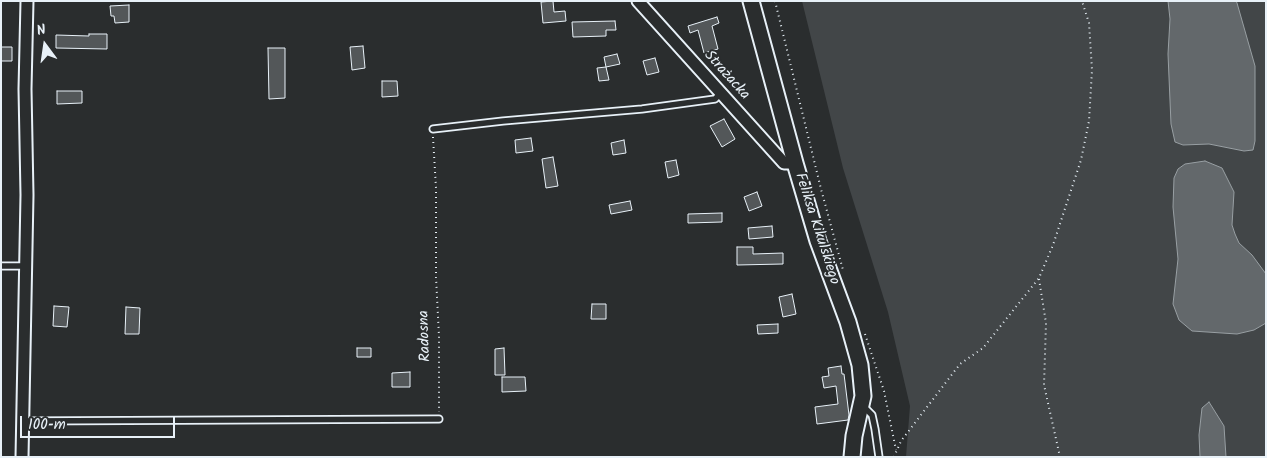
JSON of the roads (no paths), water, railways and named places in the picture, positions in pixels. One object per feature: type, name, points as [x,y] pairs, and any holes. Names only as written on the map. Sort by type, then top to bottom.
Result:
[{"type":"main road","name":"Feliksa Kikulskiego","points":[[751,1],[818,241],[856,347],[862,375],[863,396],[854,436],[852,457]]},
{"type":"street","points":[[22,457],[27,1]]},
{"type":"street","name":"Strażacka","points":[[638,1],[784,163],[795,163]]},
{"type":"lane","points":[[433,129],[503,120],[642,109],[715,99],[721,93]]},
{"type":"lane","points":[[1,266],[25,266]]},
{"type":"lane","points":[[861,405],[872,415],[878,457]]},
{"type":"lane","points":[[22,421],[439,419]]}]
